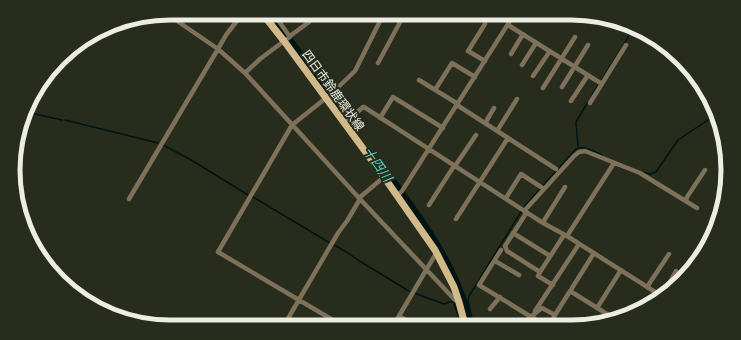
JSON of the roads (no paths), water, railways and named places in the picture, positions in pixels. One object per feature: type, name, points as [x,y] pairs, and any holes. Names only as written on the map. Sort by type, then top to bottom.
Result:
[{"type":"main road","name":"四日市鈴鹿環状線","points":[[269,20],[287,39],[347,122],[384,177],[399,194],[438,254],[454,287],[466,320]]},
{"type":"street","points":[[176,20],[218,49],[245,73],[426,270],[455,300],[459,302]]},
{"type":"street","points":[[129,199],[226,35],[238,20]]},
{"type":"street","points":[[277,20],[287,39]]},
{"type":"street","points":[[245,73],[260,59],[310,20]]},
{"type":"street","points":[[333,320],[218,252],[292,125],[355,71],[380,20]]},
{"type":"street","points":[[378,63],[401,20]]},
{"type":"street","points":[[399,194],[430,149],[511,20]]},
{"type":"street","points":[[485,24],[468,51],[485,62]]},
{"type":"street","points":[[508,25],[600,83]]},
{"type":"street","points":[[511,54],[523,34]]},
{"type":"street","points":[[543,88],[575,37]]},
{"type":"street","points":[[522,65],[536,42]]},
{"type":"street","points":[[562,87],[588,45]]},
{"type":"street","points":[[590,103],[600,83],[626,45]]},
{"type":"street","points":[[533,76],[550,51]]},
{"type":"street","points":[[435,90],[452,63],[474,77]]},
{"type":"street","points":[[571,102],[588,75]]},
{"type":"street","points":[[419,80],[556,169]]},
{"type":"street","points":[[380,118],[393,97],[442,128]]},
{"type":"street","points":[[497,131],[517,99]]},
{"type":"street","points":[[347,122],[363,107],[543,223],[657,293]]},
{"type":"street","points":[[486,124],[494,108]]},
{"type":"street","points":[[429,205],[476,135]]},
{"type":"street","points":[[456,220],[508,138]]},
{"type":"street","points":[[523,210],[542,188],[566,166],[574,156],[579,152],[584,151],[646,176],[696,208]]},
{"type":"street","points":[[553,285],[538,276],[540,272],[550,256],[566,236],[614,163]]},
{"type":"street","points":[[686,201],[687,197],[705,170]]},
{"type":"street","points":[[506,198],[521,174],[542,188]]},
{"type":"street","points":[[287,320],[359,198],[384,177]]},
{"type":"street","points":[[543,223],[565,187]]},
{"type":"street","points":[[523,210],[525,215],[505,246],[506,250],[540,272]]},
{"type":"street","points":[[513,233],[550,256]]},
{"type":"street","points":[[532,317],[579,244]]},
{"type":"street","points":[[501,250],[479,285],[537,320]]},
{"type":"street","points":[[552,320],[594,253]]},
{"type":"street","points":[[397,320],[435,255],[438,254]]},
{"type":"street","points":[[648,288],[649,284],[669,254]]},
{"type":"street","points":[[494,261],[519,275]]},
{"type":"street","points":[[597,308],[621,270]]},
{"type":"street","points":[[668,284],[676,271]]},
{"type":"street","points":[[571,292],[608,315]]},
{"type":"street","points":[[490,309],[500,297]]},
{"type":"street","points":[[528,320],[542,308],[555,315]]},
{"type":"street","points":[[399,316],[406,320]]},
{"type":"waterway","name":"十四川","points":[[273,20],[344,116]]},
{"type":"waterway","points":[[592,95],[625,43],[630,32]]},
{"type":"waterway","points":[[578,146],[576,122],[588,102]]},
{"type":"waterway","points":[[31,113],[62,120]]},
{"type":"waterway","points":[[642,172],[650,174],[656,172],[678,140],[712,118]]},
{"type":"waterway","points":[[65,120],[158,143]]},
{"type":"waterway","points":[[163,145],[193,161],[248,195]]},
{"type":"waterway","points":[[472,320],[468,301],[469,296],[524,207],[576,149],[586,148],[602,155]]},
{"type":"waterway","name":"十四川","points":[[389,178],[417,217],[443,258],[451,273],[467,320]]},
{"type":"waterway","points":[[253,197],[330,243]]},
{"type":"waterway","points":[[334,245],[411,292]]},
{"type":"waterway","points":[[414,293],[444,304],[453,301],[460,320]]}]
